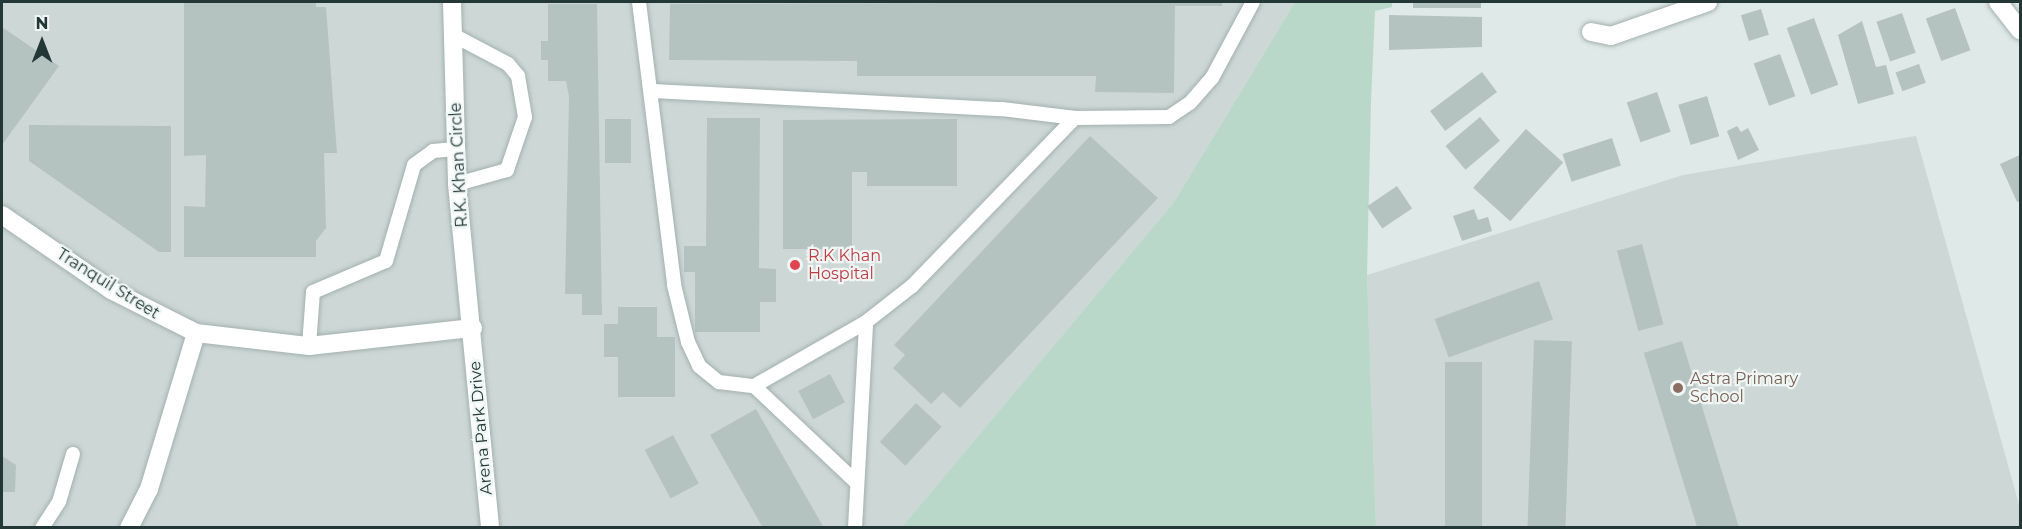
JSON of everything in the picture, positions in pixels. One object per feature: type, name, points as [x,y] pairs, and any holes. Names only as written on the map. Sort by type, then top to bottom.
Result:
[{"type":"street","name":"R.K. Khan Circle","points":[[452,2],[455,36],[455,149],[473,328]]},
{"type":"street","points":[[1591,32],[1611,36],[1708,2]]},
{"type":"street","points":[[1998,2],[2020,30]]},
{"type":"street","name":"Tranquil Street","points":[[3,220],[111,290],[196,333],[309,346],[473,328]]},
{"type":"street","name":"Arena Park Drive","points":[[473,328],[490,528]]},
{"type":"street","points":[[129,528],[149,489],[196,333]]},
{"type":"lane","points":[[639,2],[653,91],[674,285],[688,342],[699,366],[719,382],[754,386],[866,322],[929,269],[1075,118]]},
{"type":"lane","points":[[653,91],[1002,109],[1075,118],[1169,117],[1212,78],[1253,2]]},
{"type":"lane","points":[[455,36],[508,64],[519,76],[525,117],[507,170],[458,184]]},
{"type":"lane","points":[[309,346],[313,292],[386,261],[414,165],[433,151],[455,149]]},
{"type":"lane","points":[[855,528],[866,322]]},
{"type":"lane","points":[[754,386],[856,483]]},
{"type":"lane","points":[[42,528],[59,502],[73,454]]},
{"type":"shaded area","points":[[2,2],[1295,2],[1174,202],[901,528],[2,527]]},
{"type":"shaded area","name":"Astra Primary School","points":[[1916,136],[2020,508],[2020,527],[1376,527],[1367,275],[1683,175]]},
{"type":"green space","points":[[1295,2],[1392,2],[1392,7],[1375,11],[1371,102],[1367,275],[1376,527],[901,528],[1174,202]]},
{"type":"building","points":[[184,2],[316,2],[316,7],[326,7],[337,153],[324,153],[326,228],[316,241],[316,257],[184,257],[184,206],[205,207],[206,155],[184,156]]},
{"type":"building","points":[[1222,2],[1222,6],[1175,6],[1174,93],[1095,92],[1096,76],[857,76],[857,61],[669,60],[670,4]]},
{"type":"building","points":[[1413,2],[1481,2],[1481,8],[1413,8]]},
{"type":"building","points":[[548,4],[597,4],[602,315],[582,315],[582,294],[565,294],[569,97],[566,81],[548,81],[548,60],[541,60],[541,41],[548,41]]},
{"type":"building","points":[[1955,8],[1970,50],[1941,61],[1926,19]]},
{"type":"building","points":[[1761,9],[1769,35],[1749,41],[1741,15]]},
{"type":"building","points":[[1902,13],[1916,53],[1890,62],[1876,22]]},
{"type":"building","points":[[1389,15],[1482,17],[1482,47],[1389,50]]},
{"type":"building","points":[[1814,18],[1838,85],[1811,95],[1787,28]]},
{"type":"building","points":[[1862,21],[1876,67],[1886,65],[1894,94],[1858,104],[1838,35]]},
{"type":"building","points":[[2,27],[59,66],[2,145]]},
{"type":"building","points":[[1780,54],[1795,96],[1769,106],[1754,64]]},
{"type":"building","points":[[1919,64],[1926,83],[1902,91],[1896,73]]},
{"type":"building","points":[[1482,72],[1497,92],[1445,131],[1430,111]]},
{"type":"building","points":[[1657,92],[1671,132],[1640,142],[1627,102]]},
{"type":"building","points":[[1707,96],[1719,136],[1691,145],[1678,105]]},
{"type":"building","points":[[1480,117],[1500,141],[1465,170],[1446,146]]},
{"type":"building","points":[[707,118],[760,118],[759,268],[776,269],[776,302],[760,302],[760,332],[695,332],[695,272],[684,272],[684,246],[706,246]]},
{"type":"building","points":[[605,119],[631,119],[631,163],[605,163]]},
{"type":"building","points":[[957,119],[957,186],[867,186],[867,172],[852,172],[852,249],[783,249],[783,120]]},
{"type":"building","points":[[29,125],[171,126],[171,252],[159,252],[29,161]]},
{"type":"building","points":[[1737,126],[1741,132],[1748,128],[1759,150],[1738,160],[1727,131]]},
{"type":"building","points":[[1526,129],[1563,162],[1510,221],[1473,188]]},
{"type":"building","points":[[1090,136],[1158,198],[960,408],[943,392],[931,404],[893,368],[905,355],[894,345]]},
{"type":"building","points":[[1612,138],[1621,166],[1572,182],[1563,154]]},
{"type":"building","points":[[2020,155],[2020,201],[2017,202],[2000,164]]},
{"type":"building","points":[[1397,186],[1412,208],[1382,229],[1367,206]]},
{"type":"building","points":[[1474,209],[1478,220],[1488,217],[1492,231],[1462,241],[1453,216]]},
{"type":"building","points":[[1642,244],[1663,324],[1638,331],[1617,251]]},
{"type":"building","points":[[1539,281],[1553,320],[1449,357],[1435,319]]},
{"type":"building","points":[[618,307],[657,307],[657,337],[675,337],[675,397],[618,397],[618,357],[604,357],[604,324],[618,324]]},
{"type":"building","points":[[1534,340],[1572,341],[1565,528],[1527,528]]},
{"type":"building","points":[[1682,341],[1739,527],[1697,528],[1644,353]]},
{"type":"building","points":[[1445,362],[1482,362],[1482,528],[1445,528]]},
{"type":"building","points":[[830,374],[845,402],[813,419],[798,391]]},
{"type":"building","points":[[916,403],[942,427],[905,466],[880,442]]},
{"type":"building","points":[[756,409],[824,528],[763,528],[710,435]]},
{"type":"building","points":[[673,435],[699,484],[671,499],[645,450]]},
{"type":"building","points":[[2,456],[16,465],[15,492],[2,492]]},
{"type":"place","name":"R.K Khan Hospital","points":[[795,265]]},
{"type":"place","name":"Astra Primary School","points":[[1678,388]]}]
